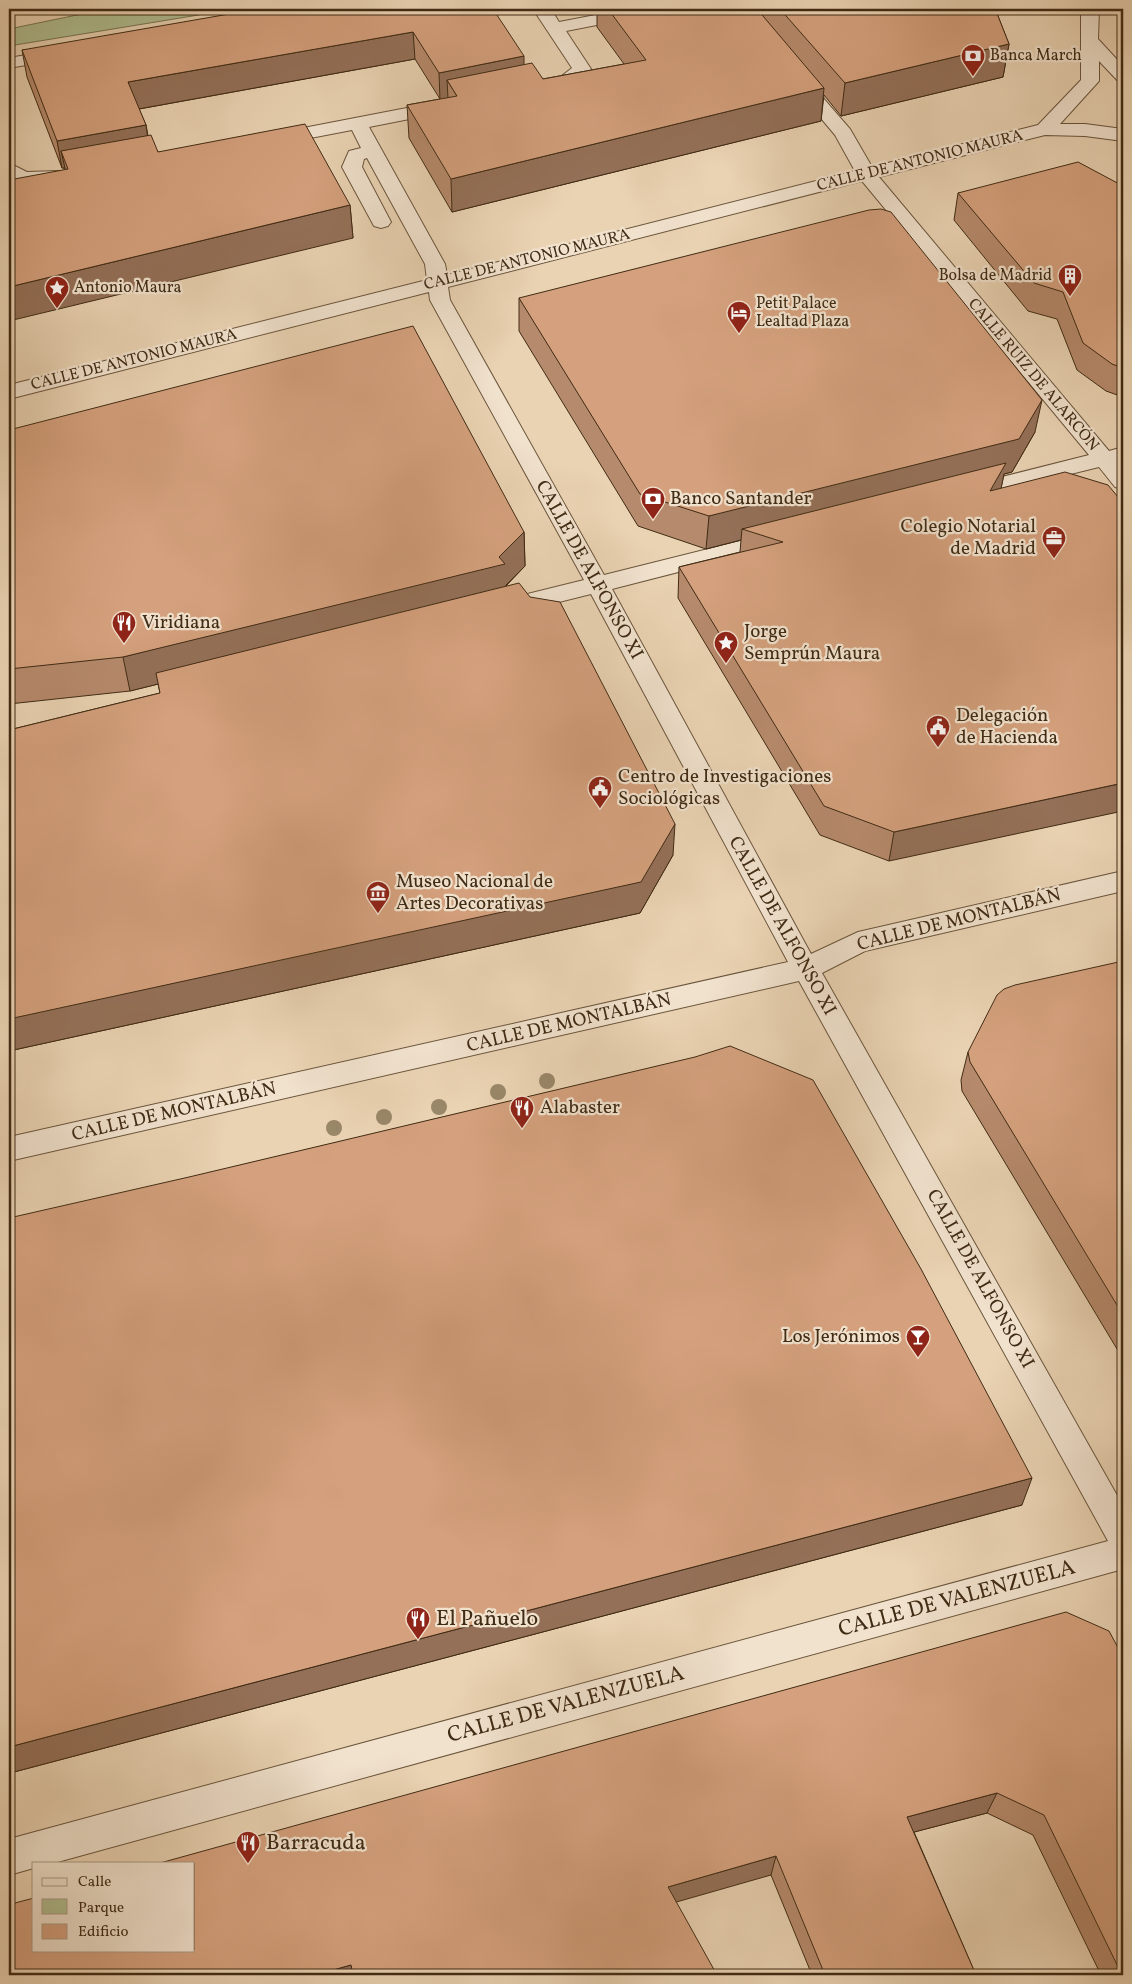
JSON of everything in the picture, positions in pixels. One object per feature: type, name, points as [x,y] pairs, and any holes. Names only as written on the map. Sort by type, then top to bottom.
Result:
[{"type":"street","points":[[528,90],[565,82],[582,69],[542,9]]},
{"type":"street","points":[[554,28],[653,9]]},
{"type":"street","name":"CALLE DE ANTONIO MAURA","points":[[1045,129],[1090,81],[1088,28],[1090,9]]},
{"type":"street","points":[[1090,42],[1123,76]]},
{"type":"street","points":[[9,63],[80,51]]},
{"type":"street","name":"CALLE RUIZ DE ALARCÓN","points":[[788,67],[843,133],[866,174],[1114,456],[1123,482]]},
{"type":"street","points":[[256,142],[462,103]]},
{"type":"street","name":"CALLE DE ALFONSO XI","points":[[358,124],[435,264],[440,300],[598,585],[806,968],[1123,1536]]},
{"type":"street","name":"CALLE DE ANTONIO MAURA","points":[[9,392],[1045,129],[1085,130],[1123,135]]},
{"type":"street","points":[[374,150],[356,155],[352,166],[382,222]]},
{"type":"street","points":[[9,169],[23,178],[51,178],[80,173]]},
{"type":"street","points":[[941,499],[1114,456]]},
{"type":"street","points":[[482,614],[798,535]]},
{"type":"street","name":"CALLE DE MONTALBÁN","points":[[9,1149],[806,968],[858,942],[1123,881]]},
{"type":"street","name":"CALLE DE VALENZUELA","points":[[9,1857],[1123,1553]]},
{"type":"green space","points":[[106,9],[229,10],[15,45],[9,29]]},
{"type":"building","points":[[258,9],[493,9],[524,56],[439,73],[413,32],[128,82],[146,125],[57,141],[22,50]]},
{"type":"building","points":[[608,9],[757,9],[824,88],[451,179],[407,105],[457,96],[447,80],[532,63],[543,79],[646,60]]},
{"type":"building","points":[[780,9],[996,9],[1009,44],[845,83]]},
{"type":"building","points":[[305,124],[350,205],[9,287],[9,180],[68,169],[61,151],[151,135],[158,152]]},
{"type":"building","name":"Bolsa de Madrid","points":[[1078,162],[1123,186],[1123,368],[1112,364],[1083,343],[1063,292],[1034,283],[958,193]]},
{"type":"building","points":[[881,209],[891,212],[1042,400],[1019,439],[709,516],[640,494],[519,298],[869,210]]},
{"type":"building","points":[[413,326],[524,532],[499,557],[505,564],[123,657],[9,669],[9,430]]},
{"type":"building","points":[[1006,463],[990,491],[1065,472],[1108,485],[1123,503],[1123,783],[894,832],[824,806],[679,567],[783,542],[742,529]]},
{"type":"building","points":[[519,583],[530,597],[560,602],[675,824],[641,882],[9,1019],[9,730],[160,693],[156,673]]},
{"type":"building","points":[[1123,961],[1123,1315],[970,1062],[968,1052],[997,995],[1004,989]]},
{"type":"building","points":[[730,1046],[813,1080],[921,1269],[1032,1478],[9,1747],[9,1218],[695,1057]]},
{"type":"building","points":[[1066,1612],[1109,1631],[1123,1657],[1123,1975],[1044,1815],[997,1793],[907,1817],[976,1975],[825,1975],[776,1856],[668,1887],[717,1975],[353,1975],[351,1965],[315,1975],[9,1975],[9,1912],[15,1903],[32,1899],[32,1952],[195,1952],[195,1862],[164,1862]]},
{"type":"place","name":"Banca March","points":[[973,77]]},
{"type":"place","name":"Bolsa de Madrid","points":[[1070,297]]},
{"type":"place","name":"Antonio Maura","points":[[57,309]]},
{"type":"place","name":"Petit Palace Lealtad Plaza","points":[[739,334]]},
{"type":"place","name":"Banco Santander","points":[[653,520]]},
{"type":"place","name":"Colegio Notarial de Madrid","points":[[1054,559]]},
{"type":"place","name":"Viridiana","points":[[124,644]]},
{"type":"place","name":"Jorge Semprún Maura","points":[[726,664]]},
{"type":"place","name":"Delegación de Hacienda","points":[[938,748]]},
{"type":"place","name":"Centro de Investigaciones Sociológicas","points":[[600,809]]},
{"type":"place","name":"Museo Nacional de Artes Decorativas","points":[[378,914]]},
{"type":"place","name":"Alabaster","points":[[522,1129]]},
{"type":"place","name":"Los Jerónimos","points":[[918,1358]]},
{"type":"place","name":"El Pañuelo","points":[[418,1640]]},
{"type":"place","name":"Barracuda","points":[[248,1864]]}]
